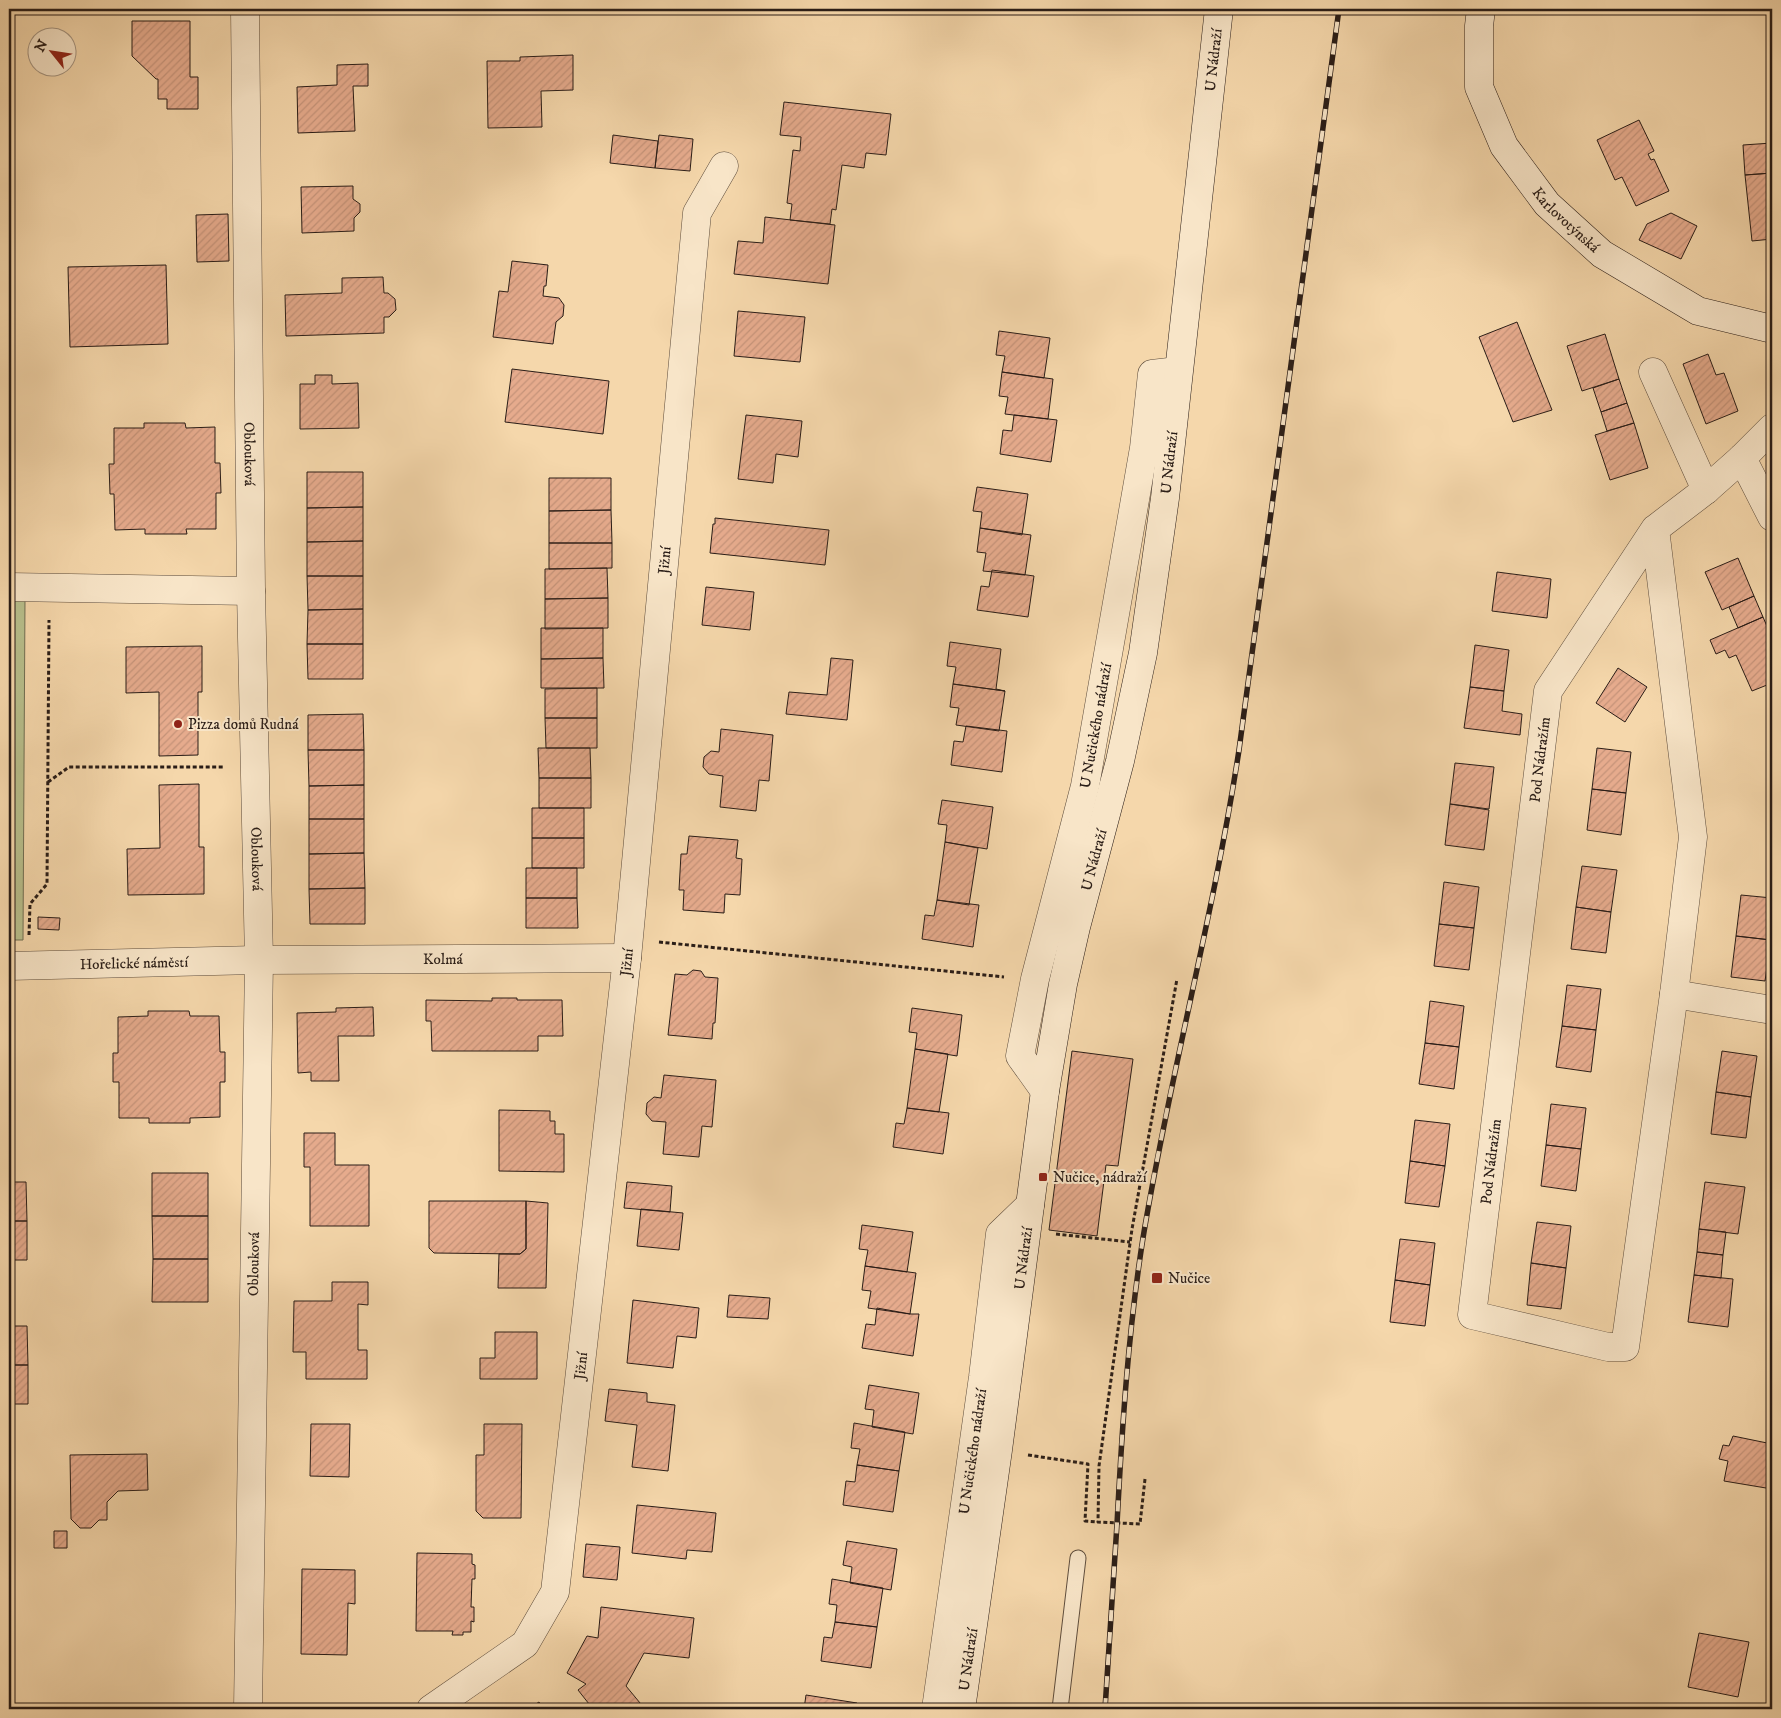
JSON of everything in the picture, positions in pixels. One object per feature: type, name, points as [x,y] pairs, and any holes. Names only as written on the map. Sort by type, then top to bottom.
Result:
[{"type":"street","name":"Oblouková","points":[[245,9],[251,591],[259,960],[248,1709]]},
{"type":"street","name":"U Nádraží","points":[[960,1709],[998,1450],[1045,1091],[1063,984],[1076,927],[1120,761],[1143,653],[1164,498],[1219,9]]},
{"type":"street","name":"Karlovotýnská","points":[[1481,9],[1479,26],[1479,87],[1504,146],[1547,204],[1602,254],[1698,311],[1772,329]]},
{"type":"street","name":"Jižní","points":[[431,1709],[525,1644],[555,1592],[628,948],[697,213],[724,166]]},
{"type":"street","name":"U Nučického nádraží","points":[[1045,1091],[1020,1056],[1035,979],[1085,786],[1144,448],[1152,374],[1178,371]]},
{"type":"street","points":[[1653,372],[1706,490]]},
{"type":"street","name":"Pod Nádražím","points":[[1655,529],[1693,837],[1674,994],[1625,1347],[1608,1347],[1472,1315],[1548,691],[1655,529],[1706,490],[1772,428]]},
{"type":"street","points":[[1742,458],[1772,517]]},
{"type":"street","points":[[9,587],[251,591]]},
{"type":"street","name":"Kolmá","points":[[259,960],[628,948]]},
{"type":"street","name":"Hořelické náměstí","points":[[18,966],[259,960]]},
{"type":"street","points":[[1674,994],[1772,1010]]},
{"type":"street","name":"U Nučického nádraží","points":[[936,1709],[983,1377],[1000,1234],[1030,1205]]},
{"type":"lane","points":[[1060,1709],[1078,1558]]},
{"type":"path","points":[[18,966],[30,904],[47,884],[49,620]]},
{"type":"path","points":[[48,782],[69,767],[255,767]]},
{"type":"path","points":[[628,948],[1035,979]]},
{"type":"path","points":[[1098,1522],[1099,1466],[1130,1242],[1177,979]]},
{"type":"path","points":[[1052,1234],[1130,1242]]},
{"type":"path","points":[[998,1450],[1088,1464],[1085,1521],[1140,1524],[1145,1479]]},
{"type":"green space","points":[[9,599],[25,599],[23,940],[9,940]]},
{"type":"building","points":[[132,21],[190,21],[190,77],[198,77],[198,109],[167,109],[167,99],[158,99],[158,79],[132,56]]},
{"type":"building","points":[[573,55],[573,90],[541,91],[542,127],[488,128],[487,61],[520,61],[520,57]]},
{"type":"building","points":[[368,64],[368,86],[353,86],[355,131],[298,133],[297,87],[337,85],[337,65]]},
{"type":"building","points":[[784,102],[891,114],[886,155],[866,153],[864,168],[842,165],[836,210],[832,209],[830,224],[790,220],[792,204],[787,203],[793,150],[800,151],[801,137],[780,135]]},
{"type":"building","points":[[1639,120],[1654,151],[1648,154],[1651,160],[1654,159],[1669,191],[1636,206],[1622,177],[1615,180],[1597,140]]},
{"type":"building","points":[[613,135],[658,141],[655,168],[610,163]]},
{"type":"building","points":[[659,135],[693,139],[690,171],[655,168]]},
{"type":"building","points":[[1772,143],[1772,173],[1745,175],[1743,145]]},
{"type":"building","points":[[1772,173],[1772,239],[1752,241],[1745,175]]},
{"type":"building","points":[[353,186],[353,199],[360,204],[360,212],[354,218],[354,231],[302,233],[301,187]]},
{"type":"building","points":[[1671,213],[1697,226],[1681,259],[1639,240],[1647,224]]},
{"type":"building","points":[[228,214],[229,261],[197,262],[196,215]]},
{"type":"building","points":[[765,217],[835,225],[828,284],[734,274],[738,241],[763,243]]},
{"type":"building","points":[[512,261],[548,265],[543,296],[559,298],[564,305],[563,316],[556,322],[553,344],[493,337],[499,291],[508,292]]},
{"type":"building","points":[[166,265],[168,344],[70,347],[68,267]]},
{"type":"building","points":[[383,277],[384,293],[388,293],[395,299],[396,310],[389,317],[384,317],[384,333],[286,336],[285,295],[342,293],[342,278]]},
{"type":"building","points":[[738,311],[805,317],[800,362],[734,356]]},
{"type":"building","points":[[1517,322],[1552,410],[1513,422],[1479,337]]},
{"type":"building","points":[[999,331],[1050,338],[1044,378],[1002,372],[1005,356],[996,355]]},
{"type":"building","points":[[1605,334],[1619,379],[1582,391],[1567,346]]},
{"type":"building","points":[[1708,354],[1716,375],[1724,373],[1738,411],[1706,424],[1683,364]]},
{"type":"building","points":[[512,369],[609,381],[603,434],[505,422]]},
{"type":"building","points":[[1002,372],[1053,379],[1048,419],[1005,414],[1008,397],[999,396]]},
{"type":"building","points":[[315,375],[332,375],[332,384],[358,383],[359,428],[300,429],[300,384],[315,384]]},
{"type":"building","points":[[1619,379],[1627,403],[1601,412],[1593,388]]},
{"type":"building","points":[[1627,403],[1634,423],[1607,431],[1601,412]]},
{"type":"building","points":[[746,415],[802,421],[798,457],[776,454],[773,483],[738,479]]},
{"type":"building","points":[[1014,415],[1057,420],[1051,462],[1000,454],[1003,430],[1012,431]]},
{"type":"building","points":[[144,423],[185,423],[186,428],[215,427],[215,463],[220,463],[221,493],[216,493],[216,529],[186,529],[187,534],[145,534],[145,529],[115,530],[114,494],[110,494],[109,464],[114,464],[114,428],[144,428]]},
{"type":"building","points":[[1634,423],[1648,468],[1610,480],[1595,435]]},
{"type":"building","points":[[307,472],[363,472],[363,507],[307,508]]},
{"type":"building","points":[[549,478],[611,478],[611,510],[549,511]]},
{"type":"building","points":[[977,487],[1028,494],[1022,535],[980,528],[982,512],[973,511]]},
{"type":"building","points":[[363,507],[363,541],[307,542],[307,508]]},
{"type":"building","points":[[611,510],[612,543],[549,543],[549,511]]},
{"type":"building","points":[[715,518],[829,530],[825,565],[710,553]]},
{"type":"building","points":[[980,528],[1031,535],[1025,575],[983,571],[986,553],[977,552]]},
{"type":"building","points":[[363,541],[363,576],[307,576],[307,542]]},
{"type":"building","points":[[549,543],[612,543],[612,568],[549,569]]},
{"type":"building","points":[[1738,558],[1754,596],[1722,610],[1705,572]]},
{"type":"building","points":[[607,568],[608,598],[545,599],[545,569]]},
{"type":"building","points":[[992,570],[1034,576],[1028,617],[977,610],[981,586],[989,587]]},
{"type":"building","points":[[1497,572],[1551,579],[1547,618],[1492,611]]},
{"type":"building","points":[[307,576],[363,576],[363,609],[308,610]]},
{"type":"building","points":[[706,587],[754,592],[750,630],[702,625]]},
{"type":"building","points":[[1754,596],[1763,617],[1738,628],[1729,607]]},
{"type":"building","points":[[608,598],[608,628],[545,629],[545,599]]},
{"type":"building","points":[[363,609],[363,644],[307,644],[308,610]]},
{"type":"building","points":[[1763,617],[1772,638],[1772,683],[1752,691],[1736,655],[1729,658],[1725,650],[1716,654],[1710,640]]},
{"type":"building","points":[[541,628],[603,628],[603,658],[541,659]]},
{"type":"building","points":[[950,642],[1001,649],[996,689],[1005,691],[953,684],[956,667],[947,666]]},
{"type":"building","points":[[307,644],[363,644],[363,679],[308,679]]},
{"type":"building","points":[[1475,645],[1509,650],[1504,691],[1470,687]]},
{"type":"building","name":"Pizza domů Rudná","points":[[202,646],[202,692],[198,692],[198,755],[159,756],[159,692],[126,693],[126,647]]},
{"type":"building","points":[[603,658],[604,688],[541,688],[541,659]]},
{"type":"building","points":[[831,658],[853,660],[847,720],[786,714],[789,692],[827,695]]},
{"type":"building","points":[[1618,668],[1647,687],[1625,722],[1596,703]]},
{"type":"building","points":[[953,684],[1005,691],[999,731],[956,725],[959,708],[950,707]]},
{"type":"building","points":[[1470,687],[1504,691],[1502,711],[1522,714],[1520,735],[1464,728]]},
{"type":"building","points":[[597,688],[597,718],[545,718],[545,689]]},
{"type":"building","points":[[363,714],[364,750],[308,750],[308,715]]},
{"type":"building","points":[[545,718],[597,718],[597,748],[546,748]]},
{"type":"building","points":[[966,726],[1007,731],[1002,772],[951,765],[954,741],[963,742]]},
{"type":"building","points":[[721,729],[773,735],[769,781],[759,780],[756,811],[720,807],[723,776],[709,774],[703,767],[704,757],[711,751],[719,752]]},
{"type":"building","points":[[538,748],[590,748],[591,778],[539,778]]},
{"type":"building","points":[[1597,748],[1631,752],[1626,793],[1592,789]]},
{"type":"building","points":[[308,750],[364,750],[364,785],[309,786]]},
{"type":"building","points":[[1455,763],[1494,767],[1489,809],[1450,804]]},
{"type":"building","points":[[539,778],[591,778],[591,808],[539,808]]},
{"type":"building","points":[[199,784],[199,847],[204,847],[204,894],[128,895],[127,849],[160,848],[159,785]]},
{"type":"building","points":[[364,785],[364,819],[309,819],[309,786]]},
{"type":"building","points":[[1592,789],[1626,793],[1621,835],[1587,830]]},
{"type":"building","points":[[942,800],[993,807],[987,849],[945,842],[947,825],[938,824]]},
{"type":"building","points":[[1450,804],[1489,810],[1484,850],[1445,845]]},
{"type":"building","points":[[532,808],[584,808],[584,838],[532,838]]},
{"type":"building","points":[[309,819],[364,819],[364,853],[309,854]]},
{"type":"building","points":[[689,836],[738,840],[736,858],[742,859],[740,895],[725,894],[724,913],[683,910],[684,890],[679,890],[681,854],[687,854]]},
{"type":"building","points":[[532,838],[584,838],[584,868],[532,868]]},
{"type":"building","points":[[945,842],[978,848],[969,905],[937,900]]},
{"type":"building","points":[[364,853],[365,888],[309,889],[309,854]]},
{"type":"building","points":[[1582,866],[1617,870],[1611,912],[1576,907]]},
{"type":"building","points":[[526,868],[577,868],[577,898],[526,898]]},
{"type":"building","points":[[1444,882],[1479,887],[1474,928],[1439,924]]},
{"type":"building","points":[[365,888],[365,924],[310,924],[309,889]]},
{"type":"building","points":[[1741,895],[1772,898],[1771,940],[1736,936]]},
{"type":"building","points":[[526,898],[577,898],[578,928],[526,928]]},
{"type":"building","points":[[937,900],[979,905],[973,947],[922,939],[925,915],[934,916]]},
{"type":"building","points":[[1576,907],[1611,912],[1606,953],[1571,949]]},
{"type":"building","points":[[38,917],[60,918],[59,930],[38,929]]},
{"type":"building","points":[[1439,924],[1474,928],[1469,970],[1434,966]]},
{"type":"building","points":[[1736,936],[1771,940],[1765,981],[1731,977]]},
{"type":"building","points":[[693,970],[701,971],[705,977],[718,978],[712,1039],[668,1035],[675,974],[687,975]]},
{"type":"building","points":[[1567,985],[1601,989],[1596,1030],[1562,1026]]},
{"type":"building","points":[[492,998],[562,1000],[563,1036],[538,1036],[538,1051],[432,1051],[431,1021],[426,1021],[426,1000],[492,1001]]},
{"type":"building","points":[[1430,1001],[1464,1006],[1459,1047],[1425,1043]]},
{"type":"building","points":[[373,1007],[374,1036],[338,1036],[339,1081],[311,1081],[311,1072],[298,1073],[297,1013],[336,1012],[336,1008]]},
{"type":"building","points":[[912,1008],[962,1015],[957,1056],[915,1049],[917,1033],[909,1032]]},
{"type":"building","points":[[148,1011],[189,1011],[190,1016],[219,1016],[220,1052],[225,1052],[225,1082],[220,1082],[220,1117],[190,1118],[190,1123],[149,1123],[149,1118],[119,1118],[119,1082],[113,1082],[113,1053],[118,1053],[118,1017],[148,1016]]},
{"type":"building","points":[[1562,1026],[1596,1030],[1591,1072],[1556,1067]]},
{"type":"building","points":[[1425,1043],[1459,1047],[1454,1089],[1419,1084]]},
{"type":"building","points":[[915,1049],[948,1054],[939,1112],[907,1108]]},
{"type":"building","points":[[1072,1051],[1133,1059],[1118,1166],[1106,1165],[1097,1236],[1049,1230]]},
{"type":"building","points":[[1722,1051],[1757,1056],[1751,1097],[1716,1092]]},
{"type":"building","points":[[10,1053],[11,1083],[9,1083]]},
{"type":"building","points":[[664,1075],[716,1080],[712,1127],[702,1126],[699,1157],[663,1154],[666,1122],[652,1121],[646,1114],[647,1103],[654,1097],[661,1098]]},
{"type":"building","points":[[1716,1092],[1751,1097],[1746,1138],[1711,1134]]},
{"type":"building","points":[[1551,1104],[1586,1108],[1581,1149],[1546,1145]]},
{"type":"building","points":[[907,1108],[949,1113],[943,1154],[893,1147],[896,1123],[904,1124]]},
{"type":"building","points":[[499,1110],[550,1111],[550,1121],[555,1121],[555,1134],[564,1134],[564,1172],[499,1171]]},
{"type":"building","points":[[1415,1120],[1450,1124],[1445,1166],[1410,1161]]},
{"type":"building","points":[[304,1133],[335,1133],[335,1165],[369,1165],[369,1226],[310,1226],[310,1167],[304,1167]]},
{"type":"building","points":[[1546,1145],[1581,1149],[1576,1191],[1541,1186]]},
{"type":"building","points":[[1410,1161],[1445,1166],[1439,1207],[1405,1203]]},
{"type":"building","points":[[152,1173],[208,1173],[208,1216],[152,1216]]},
{"type":"building","points":[[9,1182],[26,1182],[27,1221],[9,1221]]},
{"type":"building","points":[[627,1182],[672,1186],[670,1212],[624,1208]]},
{"type":"building","points":[[1705,1182],[1745,1187],[1738,1234],[1699,1229]]},
{"type":"building","points":[[429,1201],[526,1201],[526,1249],[520,1254],[434,1253],[429,1248]]},
{"type":"building","points":[[526,1201],[548,1203],[546,1288],[498,1288],[499,1254],[520,1254],[526,1249]]},
{"type":"building","points":[[641,1209],[683,1213],[679,1250],[637,1246]]},
{"type":"building","points":[[152,1216],[208,1216],[208,1259],[153,1259]]},
{"type":"building","points":[[9,1221],[27,1221],[27,1260],[9,1260]]},
{"type":"building","points":[[1537,1222],[1571,1226],[1566,1268],[1531,1263]]},
{"type":"building","points":[[862,1225],[913,1232],[907,1272],[865,1266],[868,1250],[859,1249]]},
{"type":"building","points":[[1699,1229],[1726,1232],[1723,1255],[1697,1252]]},
{"type":"building","points":[[1400,1239],[1435,1243],[1430,1285],[1395,1280]]},
{"type":"building","points":[[1697,1252],[1723,1255],[1721,1278],[1694,1275]]},
{"type":"building","points":[[153,1259],[208,1259],[208,1302],[152,1302]]},
{"type":"building","points":[[1531,1263],[1566,1268],[1561,1309],[1527,1305]]},
{"type":"building","points":[[865,1266],[916,1273],[910,1314],[868,1308],[871,1291],[862,1290]]},
{"type":"building","points":[[1694,1275],[1733,1279],[1728,1327],[1688,1322]]},
{"type":"building","points":[[1395,1280],[1430,1285],[1425,1326],[1390,1322]]},
{"type":"building","points":[[332,1282],[368,1282],[368,1305],[358,1304],[358,1350],[367,1350],[367,1379],[306,1379],[306,1352],[293,1352],[294,1301],[332,1301]]},
{"type":"building","points":[[729,1295],[770,1298],[768,1319],[727,1317]]},
{"type":"building","points":[[633,1300],[699,1308],[696,1338],[677,1336],[673,1368],[627,1363]]},
{"type":"building","points":[[877,1308],[919,1314],[913,1356],[862,1348],[866,1324],[875,1325]]},
{"type":"building","points":[[9,1326],[27,1326],[28,1365],[9,1365]]},
{"type":"building","points":[[495,1332],[537,1332],[537,1379],[480,1379],[480,1358],[495,1358]]},
{"type":"building","points":[[9,1365],[28,1365],[28,1404],[9,1404]]},
{"type":"building","points":[[869,1385],[919,1393],[913,1434],[872,1427],[874,1410],[865,1409]]},
{"type":"building","points":[[609,1389],[647,1393],[647,1402],[675,1405],[668,1471],[632,1467],[637,1425],[605,1421]]},
{"type":"building","points":[[854,1423],[905,1432],[899,1471],[857,1465],[860,1449],[851,1448]]},
{"type":"building","points":[[311,1424],[350,1424],[349,1477],[310,1476]]},
{"type":"building","points":[[484,1424],[522,1424],[521,1518],[483,1518],[476,1511],[476,1455],[484,1455]]},
{"type":"building","points":[[1733,1436],[1772,1444],[1772,1489],[1724,1481],[1728,1461],[1719,1459],[1723,1445],[1729,1446]]},
{"type":"building","points":[[147,1454],[148,1490],[118,1491],[107,1502],[107,1520],[99,1520],[91,1528],[80,1528],[71,1519],[70,1455]]},
{"type":"building","points":[[857,1465],[899,1471],[893,1512],[843,1505],[846,1481],[855,1482]]},
{"type":"building","points":[[637,1505],[716,1513],[712,1552],[687,1550],[686,1559],[632,1553]]},
{"type":"building","points":[[54,1531],[67,1531],[67,1548],[54,1548]]},
{"type":"building","points":[[847,1541],[897,1549],[891,1590],[850,1583],[852,1567],[843,1565]]},
{"type":"building","points":[[586,1544],[620,1547],[617,1580],[583,1577]]},
{"type":"building","points":[[417,1553],[472,1554],[472,1564],[475,1565],[475,1579],[472,1579],[471,1607],[474,1607],[474,1622],[471,1621],[471,1632],[463,1632],[463,1635],[452,1635],[453,1631],[416,1631]]},
{"type":"building","points":[[302,1569],[355,1570],[355,1604],[348,1603],[347,1655],[301,1654]]},
{"type":"building","points":[[832,1579],[883,1588],[877,1627],[835,1622],[837,1605],[829,1604]]},
{"type":"building","points":[[601,1607],[694,1618],[689,1658],[644,1653],[626,1686],[645,1709],[593,1709],[578,1690],[586,1684],[567,1673],[587,1636],[598,1638]]},
{"type":"building","points":[[835,1622],[877,1627],[871,1668],[821,1661],[824,1637],[832,1638]]},
{"type":"building","points":[[1699,1633],[1749,1642],[1738,1697],[1688,1687]]},
{"type":"building","points":[[806,1695],[857,1703],[856,1709],[804,1709]]},
{"type":"building","points":[[539,1702],[544,1709],[528,1709]]},
{"type":"railway","points":[[1105,1709],[1123,1417],[1138,1274],[1154,1177],[1217,872],[1239,750],[1339,9]]},
{"type":"place","name":"Pizza domů Rudná","points":[[178,724]]},
{"type":"place","name":"Nučice, nádraží","points":[[1043,1177]]},
{"type":"place","name":"Nučice","points":[[1157,1278]]}]
